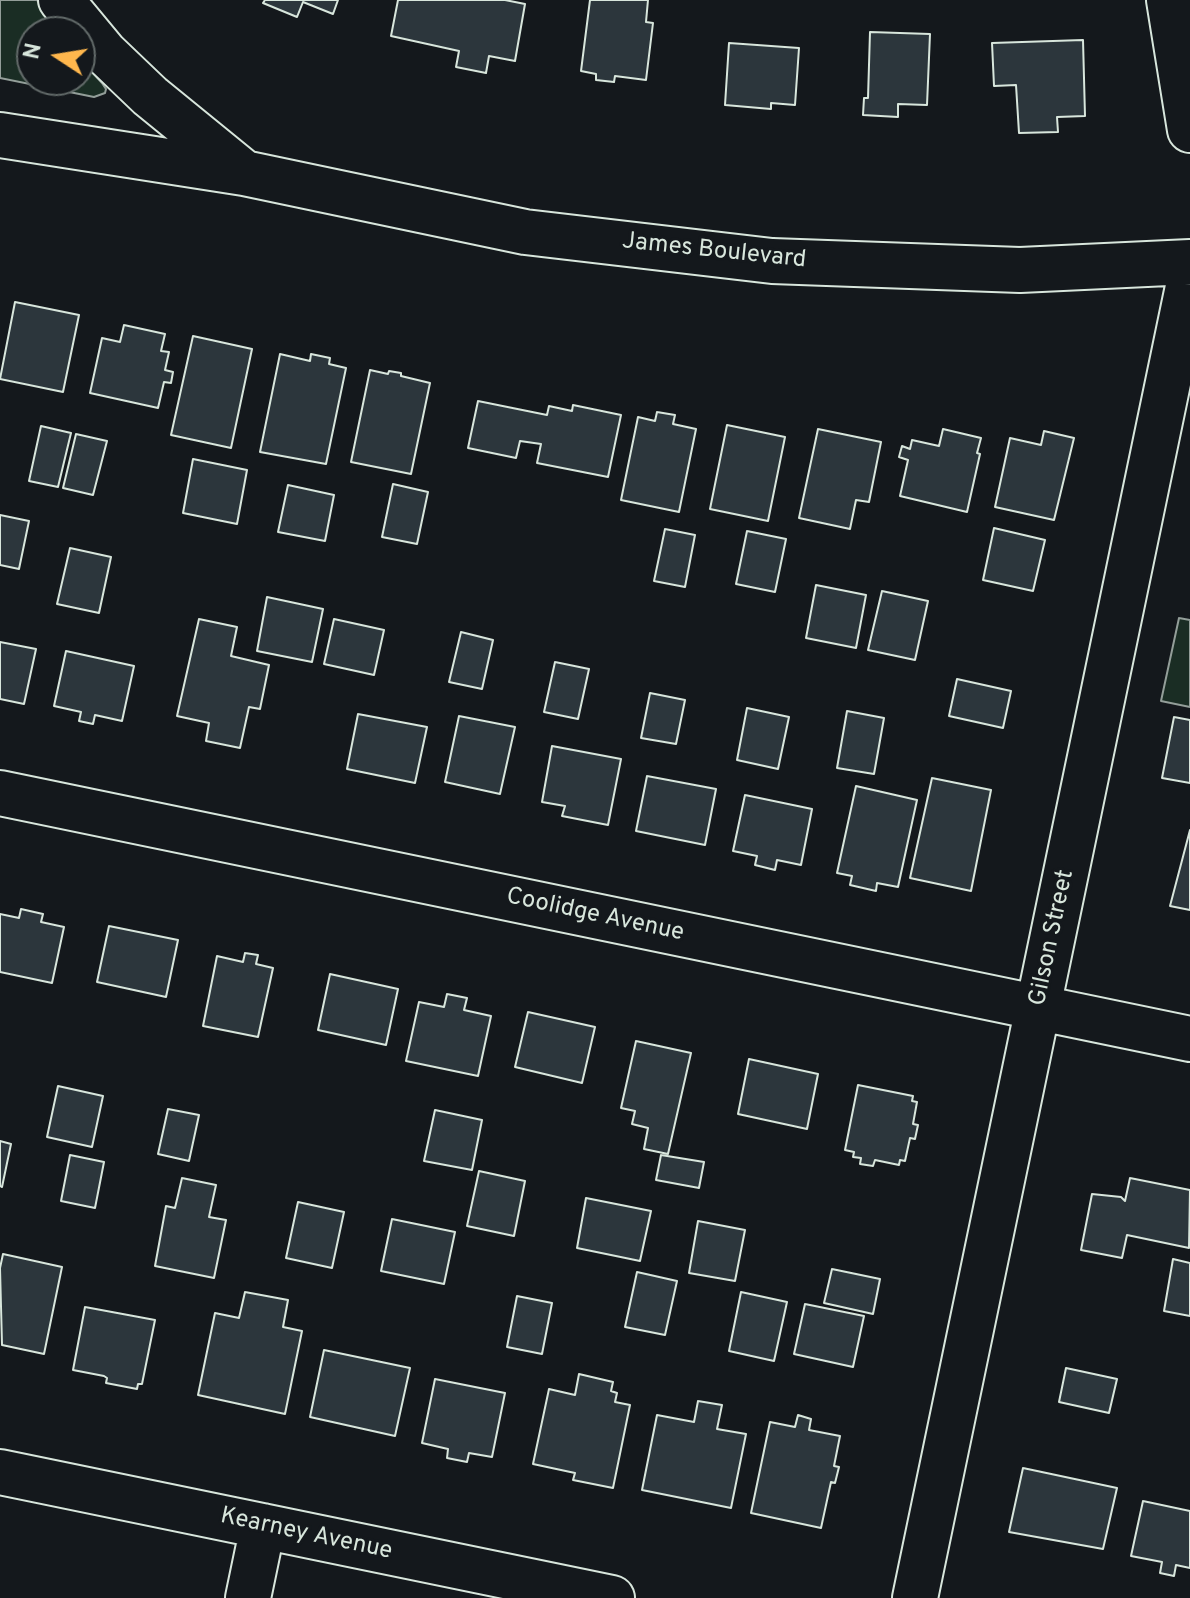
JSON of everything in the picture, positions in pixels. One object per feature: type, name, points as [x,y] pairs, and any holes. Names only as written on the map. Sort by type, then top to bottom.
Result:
[{"type":"street","name":"James Boulevard","points":[[61,0],[105,53],[150,96],[244,173]]},
{"type":"street","points":[[1169,0],[1190,130]]},
{"type":"street","name":"James Boulevard","points":[[0,135],[244,173],[525,232],[772,261],[1020,270],[1190,262]]},
{"type":"street","name":"Gilson Street","points":[[915,1598],[1190,277]]},
{"type":"street","name":"Coolidge Avenue","points":[[0,793],[1190,1039]]},
{"type":"street","name":"Kearney Avenue","points":[[0,1472],[612,1598]]},
{"type":"street","points":[[248,1598],[263,1526]]},
{"type":"green space","points":[[0,0],[37,0],[47,16],[16,16],[16,81],[0,78]]},
{"type":"green space","points":[[96,76],[106,89],[105,93],[94,97],[89,96],[96,96]]},
{"type":"green space","points":[[1179,618],[1190,620],[1190,707],[1161,701]]},
{"type":"building","points":[[265,0],[338,0],[333,14],[303,2],[297,17],[263,3]]},
{"type":"building","points":[[398,0],[505,0],[525,4],[515,61],[489,56],[486,73],[456,67],[459,51],[391,36]]},
{"type":"building","points":[[590,0],[648,0],[646,22],[653,23],[646,80],[615,76],[614,82],[596,80],[596,74],[581,71]]},
{"type":"building","points":[[870,32],[930,34],[927,105],[898,104],[898,117],[863,115],[864,98],[868,98]]},
{"type":"building","points":[[1083,40],[1085,116],[1057,117],[1058,132],[1019,133],[1016,85],[994,86],[992,43]]},
{"type":"building","points":[[729,43],[799,48],[795,105],[771,103],[771,109],[725,105]]},
{"type":"building","points":[[15,302],[79,315],[63,392],[0,379]]},
{"type":"building","points":[[124,325],[165,334],[161,351],[169,352],[165,370],[173,372],[171,383],[164,382],[158,408],[90,393],[102,338],[120,342]]},
{"type":"building","points":[[193,336],[252,349],[231,448],[171,435]]},
{"type":"building","points":[[280,354],[310,361],[311,354],[330,358],[329,364],[346,368],[326,464],[260,452]]},
{"type":"building","points":[[370,370],[401,373],[401,376],[430,383],[411,474],[351,462]]},
{"type":"building","points":[[478,401],[547,415],[549,406],[572,411],[573,405],[621,415],[608,477],[537,463],[541,444],[520,441],[516,458],[468,448]]},
{"type":"building","points":[[657,412],[675,415],[673,424],[696,429],[679,512],[621,500],[638,417],[655,421]]},
{"type":"building","points":[[727,425],[785,437],[768,521],[710,509]]},
{"type":"building","points":[[41,426],[71,433],[58,487],[29,481]]},
{"type":"building","points":[[818,429],[881,442],[869,502],[856,500],[850,529],[799,518]]},
{"type":"building","points":[[943,429],[981,438],[967,512],[900,496],[908,460],[899,457],[902,446],[910,449],[912,440],[939,446]]},
{"type":"building","points":[[1044,431],[1074,438],[1054,520],[995,507],[1010,438],[1041,445]]},
{"type":"building","points":[[76,434],[107,441],[93,495],[63,488]]},
{"type":"building","points":[[193,459],[247,470],[237,524],[183,513]]},
{"type":"building","points":[[393,484],[428,492],[417,544],[382,537]]},
{"type":"building","points":[[288,485],[334,495],[325,541],[278,532]]},
{"type":"building","points":[[0,515],[29,521],[19,569],[0,565]]},
{"type":"building","points":[[994,528],[1045,540],[1033,591],[983,580]]},
{"type":"building","points":[[665,529],[695,535],[685,587],[654,581]]},
{"type":"building","points":[[747,531],[786,539],[775,592],[736,584]]},
{"type":"building","points":[[70,548],[111,557],[99,613],[57,604]]},
{"type":"building","points":[[816,585],[866,595],[856,648],[806,638]]},
{"type":"building","points":[[882,591],[928,601],[915,660],[868,650]]},
{"type":"building","points":[[267,597],[323,609],[312,662],[257,651]]},
{"type":"building","points":[[199,619],[237,627],[231,656],[269,665],[260,709],[249,707],[240,748],[206,741],[209,723],[177,716]]},
{"type":"building","points":[[334,619],[384,630],[374,675],[324,664]]},
{"type":"building","points":[[461,632],[493,640],[482,689],[449,682]]},
{"type":"building","points":[[0,642],[36,649],[24,704],[0,699]]},
{"type":"building","points":[[66,651],[134,666],[122,721],[95,715],[93,724],[79,721],[81,712],[54,706]]},
{"type":"building","points":[[555,662],[589,669],[578,719],[544,712]]},
{"type":"building","points":[[957,679],[1011,691],[1003,728],[949,716]]},
{"type":"building","points":[[650,693],[685,700],[676,744],[641,738]]},
{"type":"building","points":[[747,708],[789,717],[778,769],[737,760]]},
{"type":"building","points":[[847,711],[884,718],[874,774],[837,768]]},
{"type":"building","points":[[358,714],[427,727],[415,783],[347,769]]},
{"type":"building","points":[[459,716],[515,727],[500,794],[445,782]]},
{"type":"building","points":[[1174,717],[1190,720],[1190,783],[1162,778]]},
{"type":"building","points":[[552,746],[621,759],[608,825],[562,816],[565,806],[542,802]]},
{"type":"building","points":[[647,776],[716,789],[705,845],[636,831]]},
{"type":"building","points":[[932,778],[991,790],[971,891],[910,878]]},
{"type":"building","points":[[856,786],[917,800],[898,887],[877,883],[876,891],[850,885],[852,876],[837,873]]},
{"type":"building","points":[[745,795],[812,809],[801,865],[777,860],[775,870],[755,865],[757,856],[733,851]]},
{"type":"building","points":[[1190,830],[1190,910],[1170,906]]},
{"type":"building","points":[[21,909],[43,914],[41,922],[64,927],[52,983],[0,972],[0,914],[19,918]]},
{"type":"building","points":[[109,926],[178,940],[166,997],[97,982]]},
{"type":"building","points":[[245,953],[258,955],[256,964],[273,968],[258,1037],[203,1026],[217,956],[243,962]]},
{"type":"building","points":[[330,974],[398,989],[386,1045],[318,1030]]},
{"type":"building","points":[[447,994],[467,998],[464,1010],[491,1016],[478,1076],[406,1061],[419,1002],[444,1007]]},
{"type":"building","points":[[528,1012],[595,1027],[582,1083],[515,1067]]},
{"type":"building","points":[[636,1041],[691,1053],[668,1154],[644,1149],[648,1128],[632,1124],[635,1111],[621,1108]]},
{"type":"building","points":[[749,1059],[818,1074],[807,1129],[738,1114]]},
{"type":"building","points":[[858,1085],[913,1096],[912,1101],[917,1102],[913,1124],[918,1125],[915,1139],[910,1138],[905,1161],[900,1160],[899,1165],[875,1160],[873,1166],[860,1164],[861,1158],[853,1157],[854,1152],[845,1150]]},
{"type":"building","points":[[58,1086],[103,1096],[92,1147],[47,1137]]},
{"type":"building","points":[[168,1109],[199,1115],[189,1161],[158,1154]]},
{"type":"building","points":[[435,1110],[482,1120],[472,1170],[424,1161]]},
{"type":"building","points":[[0,1141],[11,1144],[2,1187],[0,1186]]},
{"type":"building","points":[[70,1155],[104,1162],[95,1208],[61,1201]]},
{"type":"building","points":[[661,1155],[704,1162],[699,1188],[656,1180]]},
{"type":"building","points":[[479,1171],[525,1181],[514,1236],[467,1226]]},
{"type":"building","points":[[182,1178],[216,1185],[209,1217],[226,1220],[214,1278],[155,1266],[166,1206],[175,1208]]},
{"type":"building","points":[[1130,1178],[1190,1190],[1189,1248],[1127,1235],[1122,1258],[1081,1250],[1092,1194],[1121,1197],[1125,1201]]},
{"type":"building","points":[[586,1198],[651,1211],[640,1261],[577,1248]]},
{"type":"building","points":[[298,1202],[344,1212],[332,1268],[286,1258]]},
{"type":"building","points":[[392,1219],[455,1232],[444,1284],[381,1271]]},
{"type":"building","points":[[698,1221],[745,1230],[735,1281],[689,1273]]},
{"type":"building","points":[[3,1254],[62,1267],[44,1354],[2,1345],[0,1268]]},
{"type":"building","points":[[1173,1259],[1190,1263],[1190,1316],[1164,1311]]},
{"type":"building","points":[[832,1269],[880,1279],[873,1314],[824,1303]]},
{"type":"building","points":[[637,1272],[677,1281],[665,1335],[625,1327]]},
{"type":"building","points":[[245,1292],[288,1300],[283,1327],[302,1331],[285,1414],[198,1395],[215,1313],[239,1318]]},
{"type":"building","points":[[741,1292],[787,1302],[774,1361],[729,1351]]},
{"type":"building","points":[[517,1296],[552,1303],[542,1354],[507,1347]]},
{"type":"building","points":[[805,1304],[864,1316],[853,1367],[794,1354]]},
{"type":"building","points":[[85,1307],[155,1320],[142,1384],[138,1384],[137,1389],[106,1383],[104,1376],[73,1370]]},
{"type":"building","points":[[324,1350],[410,1368],[395,1436],[310,1417]]},
{"type":"building","points":[[1066,1368],[1117,1379],[1109,1413],[1059,1402]]},
{"type":"building","points":[[579,1374],[613,1382],[611,1391],[617,1393],[615,1402],[630,1405],[613,1488],[573,1480],[575,1473],[533,1464],[549,1389],[575,1395]]},
{"type":"building","points":[[435,1379],[505,1393],[492,1457],[469,1453],[467,1462],[447,1458],[448,1449],[422,1443]]},
{"type":"building","points":[[698,1401],[722,1405],[717,1429],[746,1434],[731,1508],[642,1490],[657,1415],[694,1422]]},
{"type":"building","points":[[798,1415],[811,1419],[809,1430],[840,1436],[834,1466],[839,1467],[835,1483],[831,1482],[821,1528],[751,1513],[770,1422],[795,1427]]},
{"type":"building","points":[[1023,1468],[1117,1488],[1103,1549],[1009,1532]]},
{"type":"building","points":[[1143,1501],[1190,1511],[1190,1568],[1176,1565],[1174,1576],[1160,1573],[1162,1562],[1131,1556]]}]
